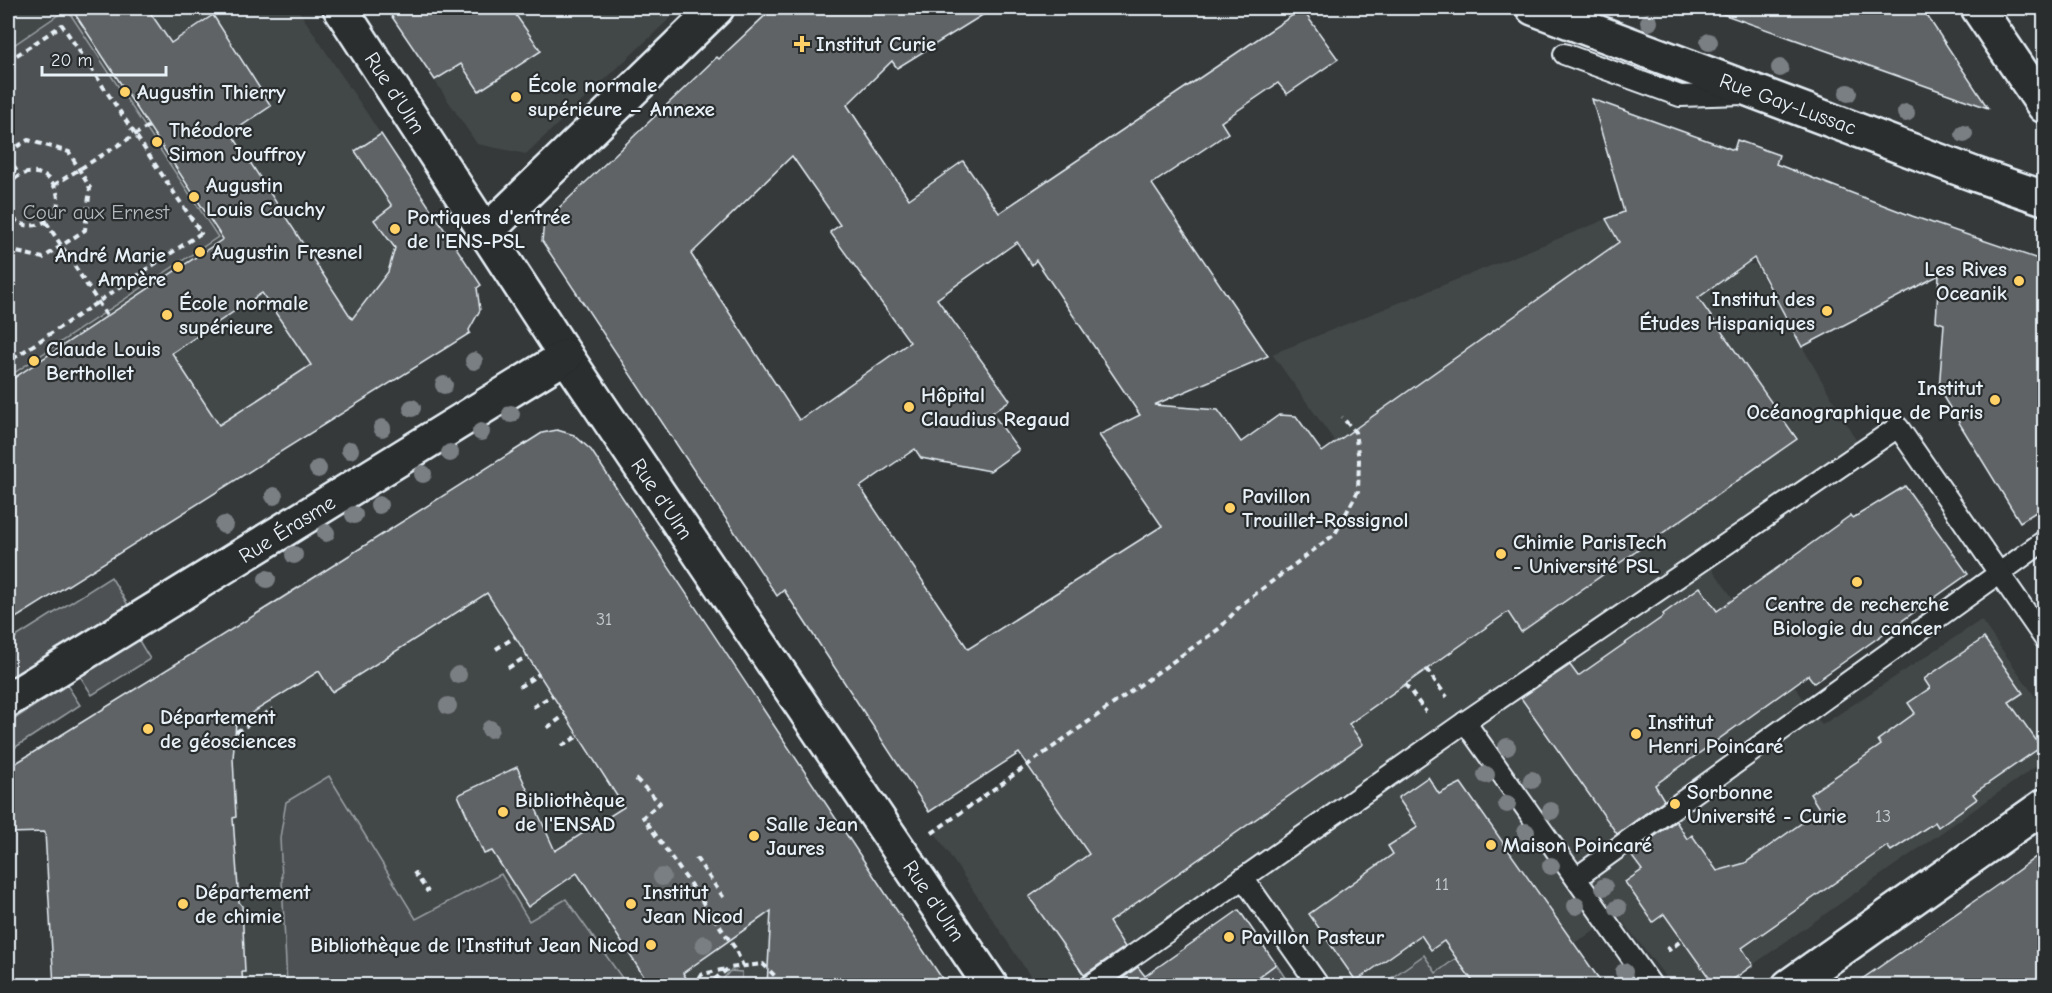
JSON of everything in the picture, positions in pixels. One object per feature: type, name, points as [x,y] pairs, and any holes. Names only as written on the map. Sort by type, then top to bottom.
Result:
[{"type":"street","name":"Rue d'Ulm","points":[[340,8],[448,176],[487,231],[566,356],[991,986]]},
{"type":"street","points":[[487,231],[717,8]]},
{"type":"street","name":"Rue Gay-Lussac","points":[[1533,8],[1974,174],[2044,198]]},
{"type":"street","points":[[1978,8],[2044,106]]},
{"type":"street","name":"Rue Érasme","points":[[8,700],[566,356]]},
{"type":"street","points":[[1789,986],[2044,806]]},
{"type":"lane","points":[[1564,54],[1680,96],[1759,93]]},
{"type":"lane","points":[[1090,986],[1465,722],[1898,427],[2044,638]]},
{"type":"lane","points":[[1576,878],[2044,541]]},
{"type":"lane","points":[[1465,722],[1652,986]]},
{"type":"lane","points":[[1243,878],[1319,986]]},
{"type":"path","points":[[8,61],[62,25],[201,233],[8,362]]},
{"type":"path","points":[[54,185],[149,126]]},
{"type":"path","points":[[8,152],[28,140],[69,152],[90,188],[85,230],[43,258],[8,250]]},
{"type":"path","points":[[8,157],[19,176]]},
{"type":"path","points":[[8,187],[19,176],[34,172],[49,179],[54,185],[58,201],[52,216],[46,222],[30,226],[15,221],[8,214]]},
{"type":"path","points":[[46,222],[106,316]]},
{"type":"path","points":[[927,837],[1220,628],[1242,604],[1335,534],[1358,491],[1359,460],[1355,432],[1342,417]]},
{"type":"path","points":[[496,649],[515,637]]},
{"type":"path","points":[[508,669],[527,656]]},
{"type":"path","points":[[1426,669],[1441,689]]},
{"type":"path","points":[[519,687],[539,674]]},
{"type":"path","points":[[533,707],[553,695]]},
{"type":"path","points":[[236,732],[273,709]]},
{"type":"path","points":[[547,728],[565,715]]},
{"type":"path","points":[[562,746],[578,736]]},
{"type":"path","points":[[636,779],[660,803],[643,817],[735,948],[743,966]]},
{"type":"path","points":[[696,858],[726,901]]},
{"type":"path","points":[[414,872],[428,892]]},
{"type":"path","points":[[1662,941],[1669,950],[1682,940]]},
{"type":"path","points":[[690,984],[703,974],[763,964],[774,976]]},
{"type":"path","points":[[706,986],[729,968]]},
{"type":"path","points":[[690,984],[694,982],[696,986]]},
{"type":"shaded area","points":[[8,8],[297,8],[481,285],[478,288],[480,290],[476,293],[480,308],[469,323],[472,327],[469,330],[470,333],[8,623]]},
{"type":"shaded area","name":"École normale supérieure – Annexe","points":[[386,8],[681,8],[526,154],[477,144]]},
{"type":"shaded area","name":"Chimie ParisTech - Université PSL","points":[[1624,212],[1745,264],[1755,264],[1860,447],[1090,985],[1036,985],[933,830],[1223,623],[1374,496],[1272,354]]},
{"type":"shaded area","points":[[557,430],[574,435],[591,450],[947,985],[85,985],[73,791],[8,795],[8,768],[542,433]]},
{"type":"shaded area","name":"Sorbonne Université - Curie","points":[[1711,567],[1822,725],[1981,620],[2044,709],[2044,761],[1724,985],[1672,985],[1619,917],[1574,943],[1525,976],[1476,985],[1331,985],[1255,881]]},
{"type":"green space","name":"Cour aux Ernest","points":[[67,9],[218,237],[8,377],[8,49]]},
{"type":"green space","points":[[111,577],[128,605],[8,680],[8,642]]},
{"type":"green space","points":[[138,639],[150,659],[92,695],[80,676]]},
{"type":"green space","points":[[67,685],[80,705],[8,752],[8,723]]},
{"type":"green space","points":[[329,776],[416,919],[501,874],[529,921],[566,899],[627,985],[287,985],[280,838],[286,802]]},
{"type":"green space","points":[[1424,955],[1436,973],[1456,958],[1476,985],[1380,986]]},
{"type":"green space","points":[[1276,964],[1290,985],[1246,986]]},
{"type":"green space","points":[[730,971],[742,972],[742,985],[718,985]]},
{"type":"building","name":"École normale supérieure","points":[[71,8],[147,8],[171,43],[213,15],[271,106],[231,133],[352,319],[388,272],[395,248],[374,220],[392,206],[355,151],[381,134],[481,285],[477,288],[480,310],[469,330],[470,333],[8,623],[8,382],[223,239]],"holes":[[[262,293],[311,365],[219,425],[172,353]]]},
{"type":"building","points":[[386,8],[511,8],[541,51],[479,91],[461,64],[435,80]]},
{"type":"building","points":[[773,8],[994,8],[897,68],[892,61],[847,105],[909,199],[963,161],[999,213],[1302,9],[1338,59],[1287,94],[1278,83],[1221,122],[1228,133],[1152,184],[1268,356],[1154,405],[1218,410],[1241,442],[1279,415],[1296,416],[1322,452],[1619,242],[1606,219],[1624,212],[1592,99],[1734,150],[1737,140],[1779,155],[1776,164],[1912,216],[2044,261],[2044,507],[2020,522],[1939,390],[1944,324],[1936,321],[1939,275],[1802,347],[1754,258],[1698,298],[1797,439],[1521,632],[1508,612],[1349,724],[1363,744],[1109,922],[1125,947],[1084,975],[1029,897],[1089,854],[1019,753],[929,812],[784,590],[777,596],[542,241],[544,222],[717,57],[719,59]],"holes":[[[792,156],[840,225],[830,232],[910,342],[799,420],[691,254]],[[1017,242],[1032,265],[1036,260],[1140,415],[1099,435],[1162,526],[968,649],[860,487],[915,449],[921,458],[990,471],[1019,450],[992,413],[1010,400],[937,299]]]},
{"type":"building","points":[[1717,8],[1922,8],[1988,108],[1717,12]]},
{"type":"building","points":[[557,430],[574,435],[591,450],[947,986],[767,986],[771,911],[683,973],[691,986],[650,986],[577,873],[528,907],[492,851],[484,854],[458,795],[517,767],[555,851],[624,807],[487,593],[332,692],[319,671],[236,723],[233,758],[236,817],[233,818],[239,902],[242,906],[245,972],[242,972],[243,986],[54,986],[45,832],[8,833],[8,768],[542,433]]},
{"type":"building","points":[[1905,486],[1968,574],[1814,683],[1808,675],[1655,785],[1664,800],[1617,834],[1521,698],[1570,665],[1578,676],[1664,616],[1663,614],[1700,587],[1717,611],[1851,515],[1853,518]]},
{"type":"building","points":[[1984,638],[2023,693],[2009,702],[2041,747],[1973,794],[1977,799],[1938,827],[1935,822],[1891,851],[1887,846],[1742,948],[1753,965],[1724,986],[1715,986],[1664,914],[1653,922],[1625,882],[1642,870],[1630,854],[1676,821],[1687,839],[1692,835],[1717,871],[1745,863],[1820,810],[1810,794],[1881,745],[1878,740],[1915,713],[1908,703],[1930,688],[1924,679]]},
{"type":"building","points":[[1428,777],[1439,794],[1461,783],[1604,986],[1476,986],[1444,941],[1431,950],[1421,935],[1356,981],[1309,914],[1393,854],[1388,846],[1418,827],[1398,798]]},
{"type":"building","points":[[2044,851],[2044,986],[1852,986],[2006,879]]},
{"type":"building","name":"Pavillon Pasteur","points":[[1239,910],[1276,964],[1246,986],[1112,986],[1138,967],[1145,976]]},
{"type":"place","name":"Institut Curie","points":[[802,44]]},
{"type":"place","name":"Augustin Thierry","points":[[125,92]]},
{"type":"place","name":"École normale supérieure – Annexe","points":[[516,97]]},
{"type":"place","name":"Théodore Simon Jouffroy","points":[[157,142]]},
{"type":"place","name":"Augustin Louis Cauchy","points":[[194,197]]},
{"type":"place","name":"Portiques d'entrée de l'ENS-PSL","points":[[395,229]]},
{"type":"place","name":"Augustin Fresnel","points":[[200,252]]},
{"type":"place","name":"André Marie Ampère","points":[[178,267]]},
{"type":"place","name":"Les Rives Oceanik","points":[[2019,281]]},
{"type":"place","name":"Institut des Études Hispaniques","points":[[1827,311]]},
{"type":"place","name":"École normale supérieure","points":[[167,315]]},
{"type":"place","name":"Claude Louis Berthollet","points":[[34,361]]},
{"type":"place","name":"Institut Océanographique de Paris","points":[[1995,400]]},
{"type":"place","name":"Hôpital Claudius Regaud","points":[[909,407]]},
{"type":"place","name":"Pavillon Trouillet-Rossignol","points":[[1230,508]]},
{"type":"place","name":"Chimie ParisTech - Université PSL","points":[[1501,554]]},
{"type":"place","name":"Centre de recherche Biologie du cancer","points":[[1857,582]]},
{"type":"place","name":"Département de géosciences","points":[[148,729]]},
{"type":"place","name":"Institut Henri Poincaré","points":[[1636,734]]},
{"type":"place","name":"Sorbonne Université - Curie","points":[[1675,804]]},
{"type":"place","name":"Bibliothèque de l'ENSAD","points":[[503,812]]},
{"type":"place","name":"Salle Jean Jaures","points":[[754,836]]},
{"type":"place","name":"Maison Poincaré","points":[[1491,845]]},
{"type":"place","name":"Département de chimie","points":[[183,904]]},
{"type":"place","name":"Institut Jean Nicod","points":[[631,904]]},
{"type":"place","name":"Pavillon Pasteur","points":[[1229,937]]},
{"type":"place","name":"Bibliothèque de l'Institut Jean Nicod","points":[[651,945]]}]
